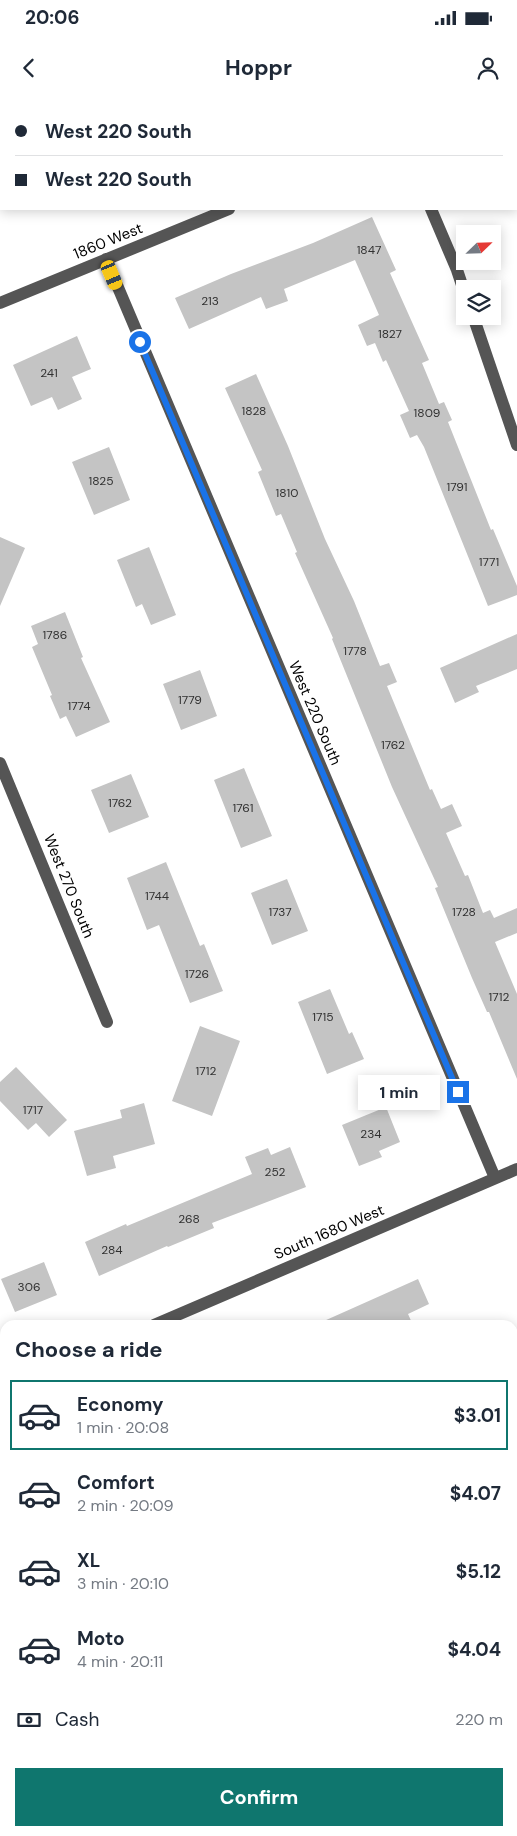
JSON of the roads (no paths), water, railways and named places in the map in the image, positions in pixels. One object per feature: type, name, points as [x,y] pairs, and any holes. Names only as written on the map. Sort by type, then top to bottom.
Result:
[{"type":"street","name":"1860 West","points":[[0,304],[227,210]]},
{"type":"street","points":[[431,210],[460,280]]},
{"type":"street","name":"West 220 South","points":[[106,260],[495,1178]]},
{"type":"street","points":[[476,325],[517,445]]},
{"type":"street","name":"West 270 South","points":[[0,763],[107,1022]]},
{"type":"street","name":"South 1680 West","points":[[166,1320],[517,1169]]}]
